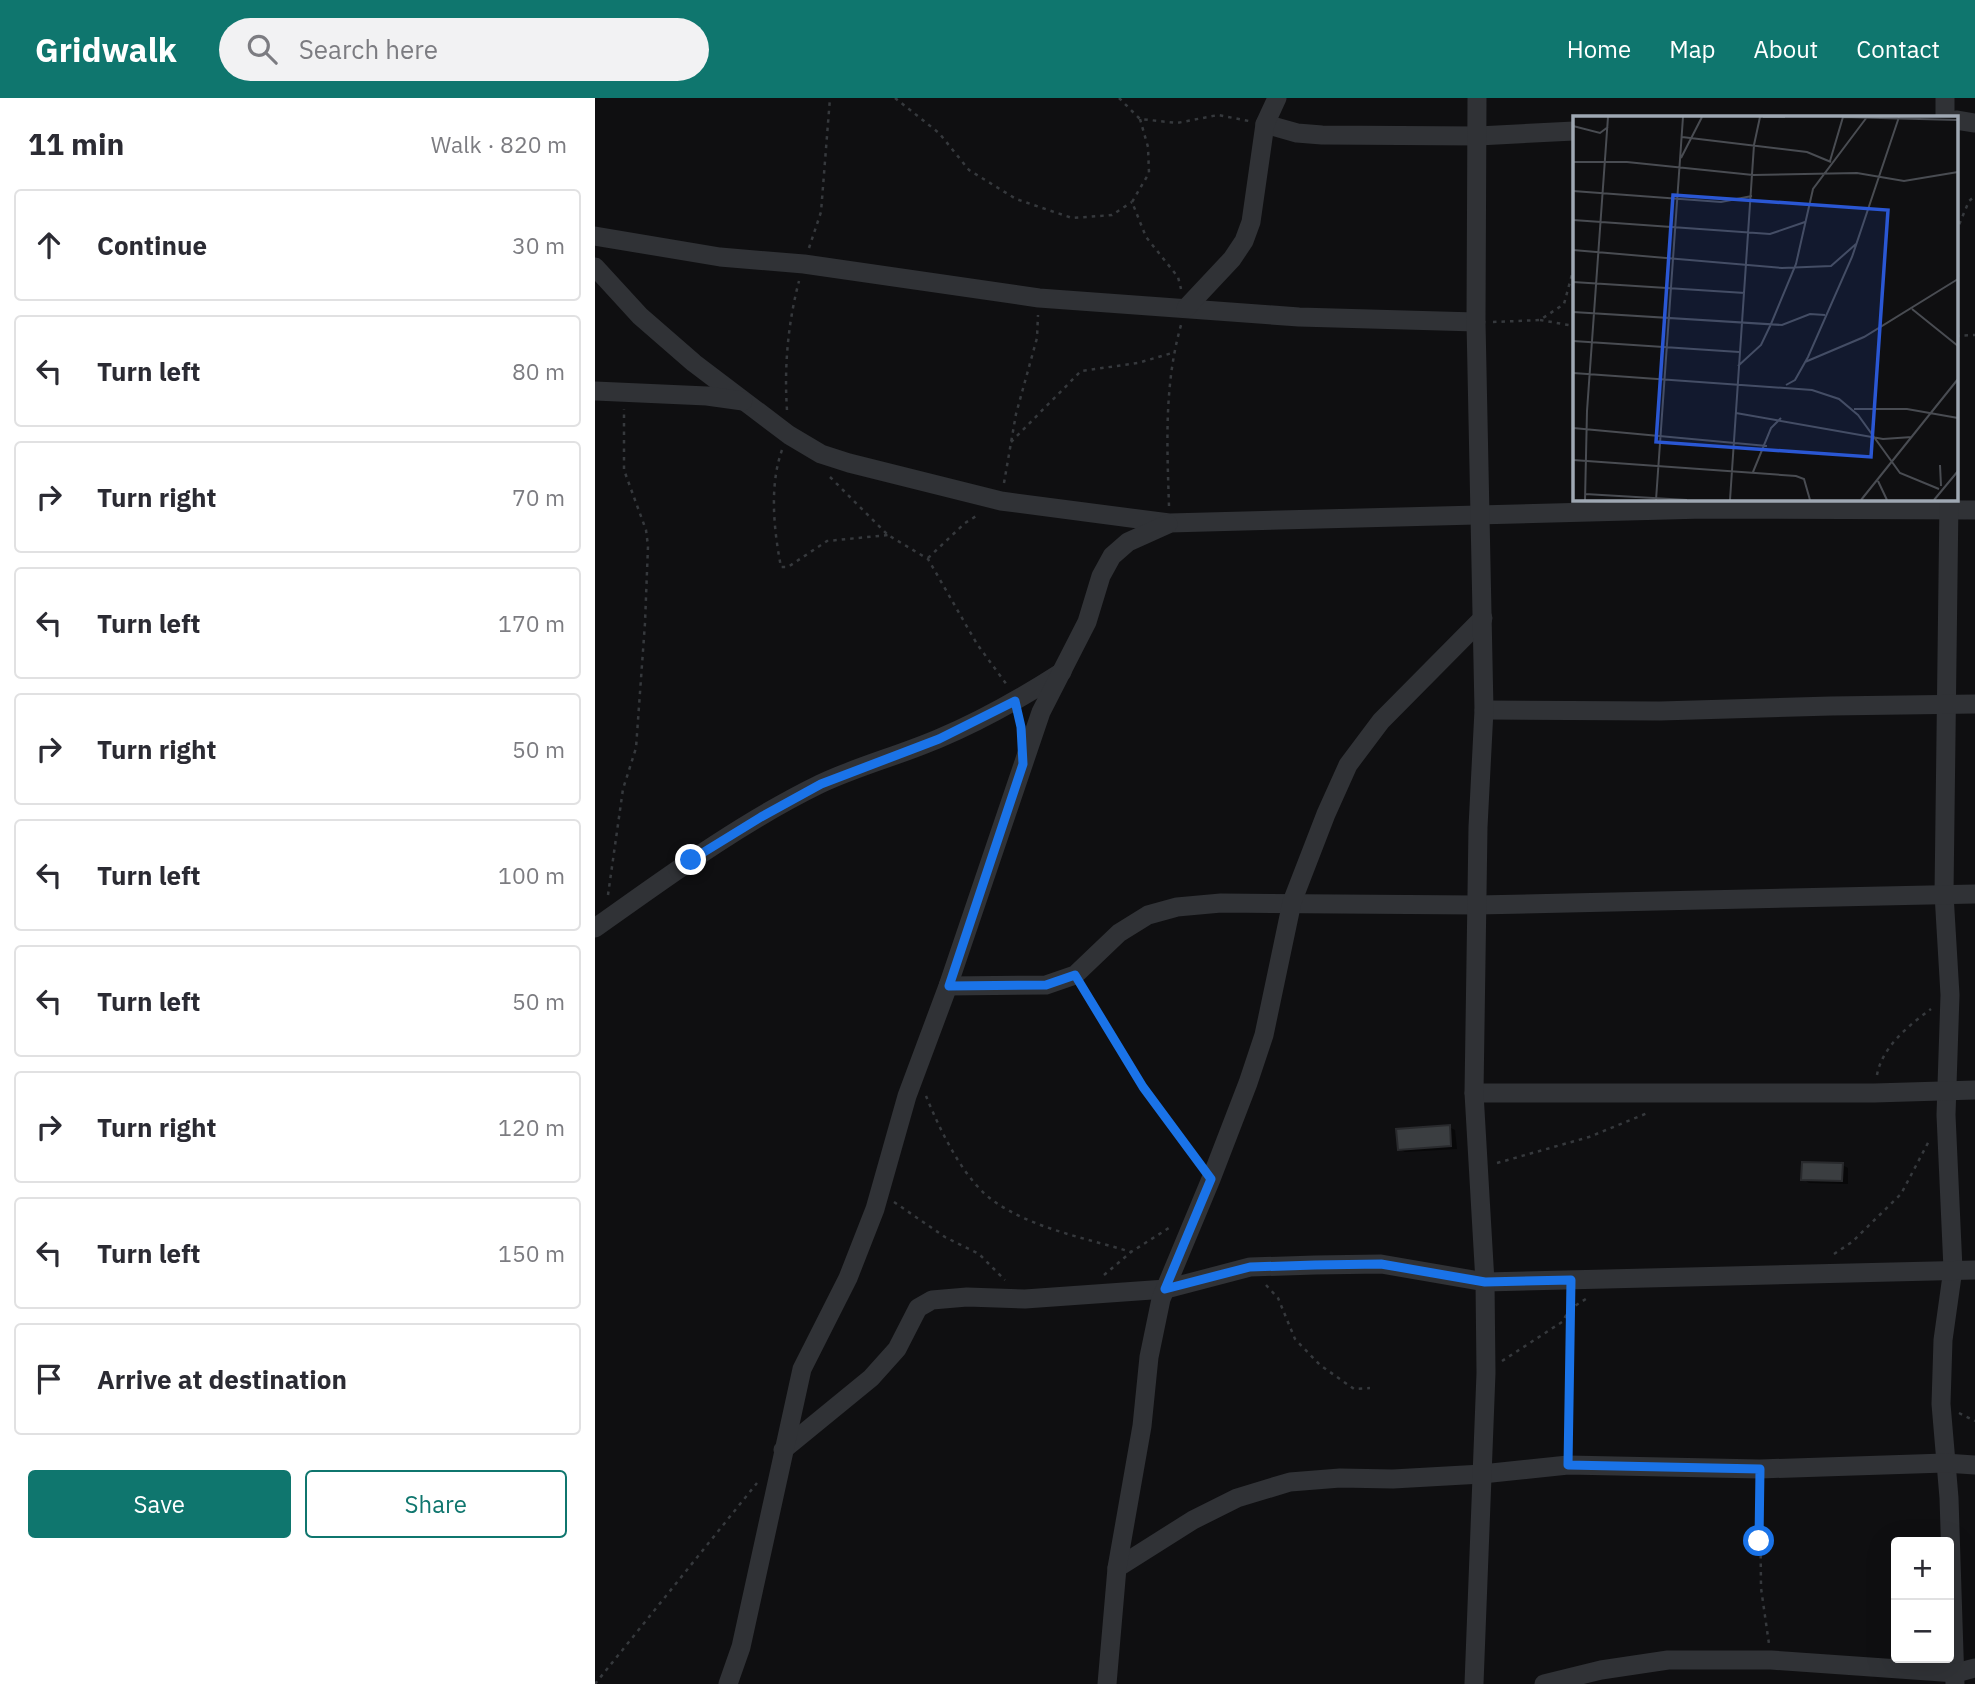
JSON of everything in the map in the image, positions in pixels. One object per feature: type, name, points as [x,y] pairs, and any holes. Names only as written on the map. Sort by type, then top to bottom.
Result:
[{"type":"street","points":[[1186,308],[1232,259],[1244,241],[1251,222],[1265,124],[1277,98]]},
{"type":"street","points":[[1474,1684],[1486,1373],[1485,1282],[1474,1093],[1478,827],[1485,710],[1476,322],[1477,98]]},
{"type":"street","points":[[1945,98],[1945,116]]},
{"type":"street","points":[[1265,124],[1297,133],[1322,135],[1478,135],[1573,131]]},
{"type":"street","points":[[595,236],[720,257],[804,264],[1039,298],[1299,317],[1476,322]]},
{"type":"street","points":[[595,267],[640,316],[694,363],[789,435],[821,454],[1001,501],[1169,523],[1949,504],[1975,510]]},
{"type":"street","points":[[595,391],[744,401]]},
{"type":"street","points":[[1949,504],[1944,894],[1950,995],[1946,1115],[1953,1269],[1943,1353],[1941,1404],[1949,1498],[1955,1678]]},
{"type":"street","points":[[728,1684],[741,1647],[802,1370],[848,1278],[879,1193],[916,1072],[949,986],[1041,712],[1087,622],[1101,576],[1112,556],[1128,542],[1169,523]]},
{"type":"street","points":[[1107,1684],[1117,1569],[1142,1426],[1149,1357],[1161,1299],[1248,1083],[1263,1035],[1292,902],[1325,814],[1348,765],[1381,721],[1483,618]]},
{"type":"street","points":[[600,924],[691,860],[821,784],[939,739],[1015,701],[1062,672]]},
{"type":"street","points":[[1485,710],[1660,711],[1975,704]]},
{"type":"street","points":[[949,986],[1046,985],[1075,975],[1119,933],[1148,915],[1177,907],[1221,903],[1477,905],[1975,894]]},
{"type":"street","points":[[1474,1093],[1874,1093],[1975,1090]]},
{"type":"street","points":[[783,1450],[871,1378],[897,1349],[918,1308],[932,1300],[1025,1299],[1165,1289],[1250,1267],[1381,1264],[1485,1282],[1975,1270]]},
{"type":"street","points":[[1117,1569],[1192,1520],[1237,1498],[1290,1482],[1482,1474],[1568,1465],[1760,1469],[1945,1463],[1975,1465]]},
{"type":"street","points":[[1544,1684],[1601,1670],[1668,1660],[1771,1660],[1955,1678],[1975,1668]]},
{"type":"path","points":[[895,98],[939,133],[969,170],[1016,199],[1072,218],[1112,215],[1132,202],[1149,173],[1149,147],[1140,119],[1119,98]]},
{"type":"path","points":[[1140,119],[1177,123],[1218,116],[1265,124]]},
{"type":"path","points":[[1958,227],[1969,201],[1975,196]]},
{"type":"path","points":[[1132,202],[1146,237],[1178,277],[1186,308],[1173,352],[1166,415],[1169,523]]},
{"type":"path","points":[[1540,320],[1564,304],[1573,271]]},
{"type":"path","points":[[1001,501],[1016,414],[1037,338],[1039,298]]},
{"type":"path","points":[[1476,322],[1540,320],[1573,326]]},
{"type":"path","points":[[1011,442],[1081,371],[1138,363],[1173,352]]},
{"type":"path","points":[[600,924],[623,789],[636,748],[646,597],[646,530],[624,470],[625,391]]},
{"type":"path","points":[[789,435],[780,453],[776,485],[774,531],[781,568],[788,567],[827,541],[888,535]]},
{"type":"path","points":[[827,473],[888,535],[927,559],[977,644],[1006,682],[1015,701]]},
{"type":"path","points":[[927,559],[965,523],[977,516]]},
{"type":"path","points":[[1075,975],[1143,1087],[1211,1179]]},
{"type":"path","points":[[1874,1093],[1879,1061],[1910,1024],[1950,995]]},
{"type":"path","points":[[916,1072],[940,1130],[965,1171],[994,1202],[1037,1223],[1131,1252]]},
{"type":"path","points":[[1477,1169],[1588,1137],[1647,1115],[1672,1093]]},
{"type":"path","points":[[1809,1273],[1852,1242],[1901,1194],[1923,1151],[1946,1115]]},
{"type":"path","points":[[879,1193],[944,1237],[979,1254],[1025,1299]]},
{"type":"path","points":[[1080,1296],[1131,1252],[1199,1209]]},
{"type":"path","points":[[1250,1267],[1278,1298],[1295,1339],[1320,1365],[1354,1389],[1370,1388]]},
{"type":"path","points":[[1568,1465],[1571,1280]]},
{"type":"path","points":[[1486,1373],[1562,1322],[1570,1309],[1590,1297]]},
{"type":"path","points":[[1760,1469],[1761,1588],[1771,1660]]},
{"type":"path","points":[[595,1684],[758,1482]]},
{"type":"building","points":[[1450,1125],[1451,1146],[1398,1150],[1396,1129]]},
{"type":"building","points":[[1802,1162],[1843,1163],[1842,1181],[1801,1180]]},
{"type":"route","points":[[691,860],[821,784],[939,739],[1015,701],[1021,727],[1023,764],[949,986],[1046,985],[1075,975],[1143,1087],[1211,1179],[1165,1289],[1250,1267],[1315,1265],[1381,1264],[1485,1282],[1571,1280],[1568,1465],[1760,1469],[1759,1541]]}]
